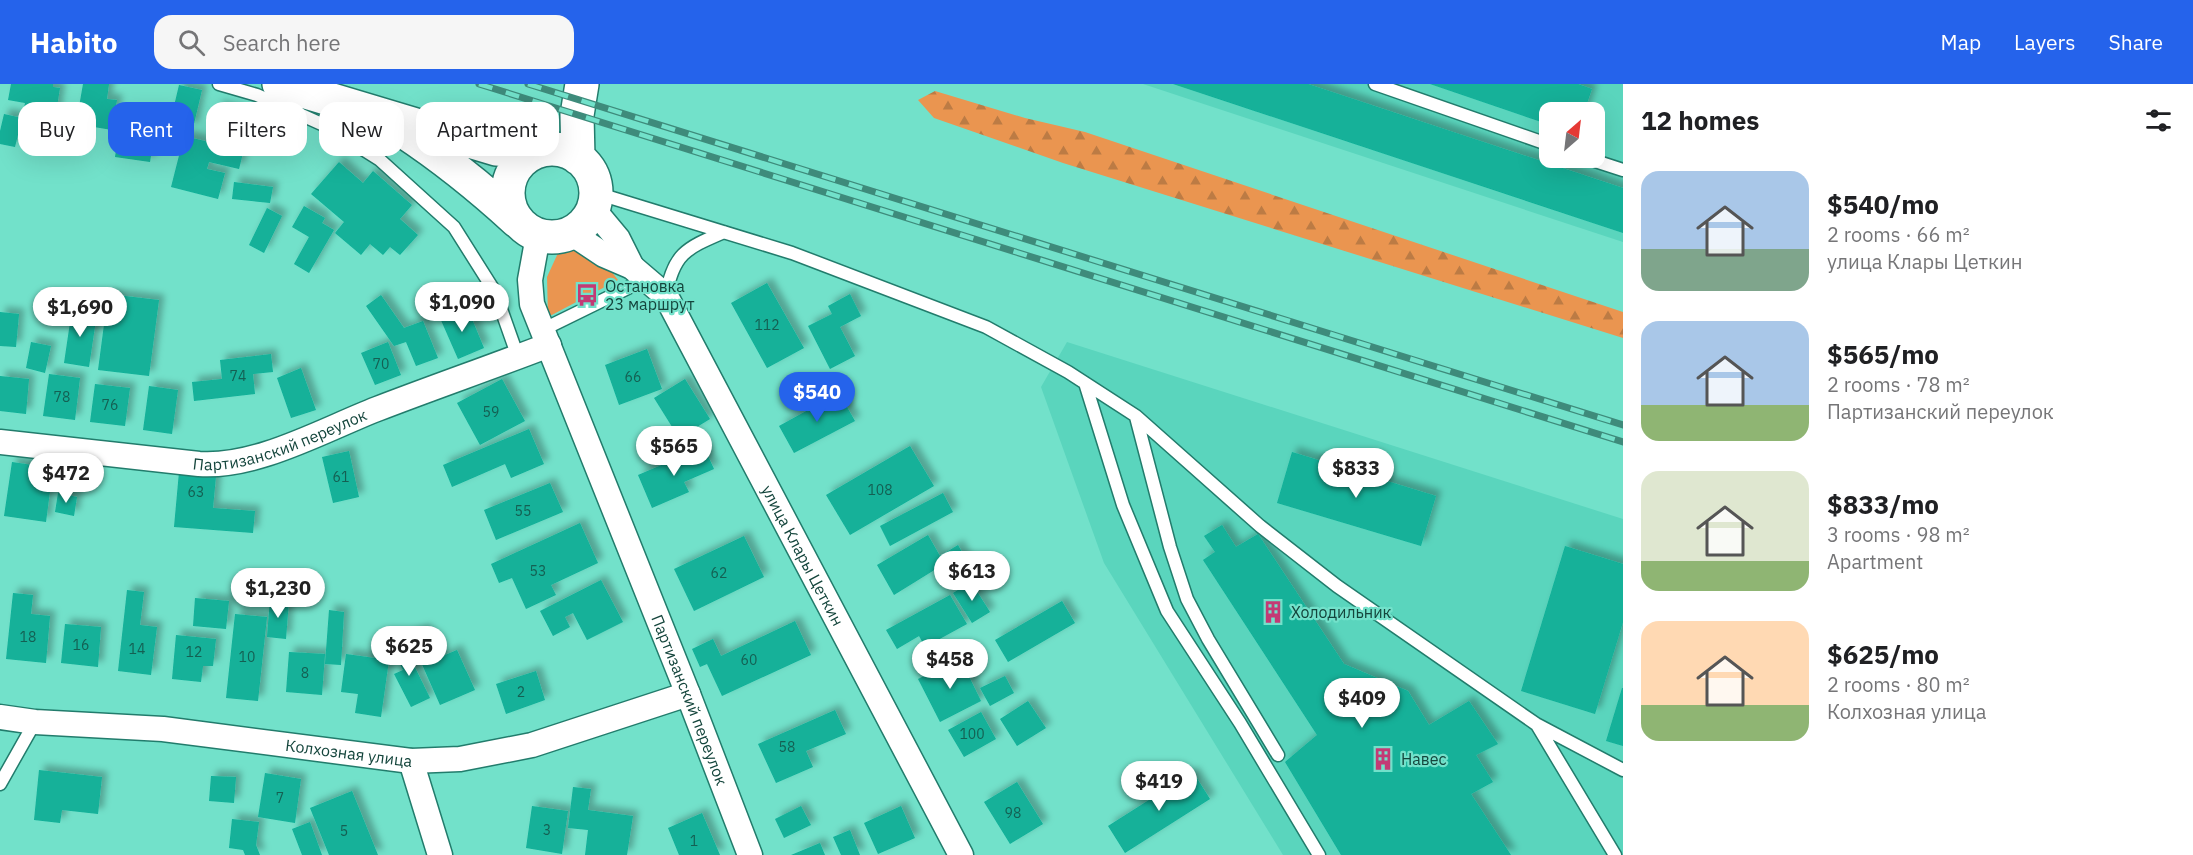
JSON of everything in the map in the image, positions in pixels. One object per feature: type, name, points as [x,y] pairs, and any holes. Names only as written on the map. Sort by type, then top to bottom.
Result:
[{"type":"main road","points":[[279,84],[341,102]]},
{"type":"main road","points":[[558,102],[564,84]]},
{"type":"main road","points":[[578,158],[577,115],[582,84]]},
{"type":"main road","points":[[404,132],[438,154],[474,182],[528,229],[551,237],[571,233],[586,222],[594,201],[594,180],[589,169],[570,152],[559,149]]},
{"type":"main road","points":[[527,156],[515,168],[509,181],[507,195],[510,210],[528,229]]},
{"type":"street","name":"улица Клары Цеткин","points":[[594,201],[639,273]]},
{"type":"street","name":"Партизанский переулок","points":[[528,229],[532,304],[750,855]]},
{"type":"street","name":"улица Клары Цеткин","points":[[571,233],[604,255],[639,273],[666,296],[961,855]]},
{"type":"street","name":"Партизанский переулок","points":[[0,442],[219,466],[243,462],[518,357],[545,338]]},
{"type":"street","name":"Колхозная улица","points":[[0,717],[35,722],[163,729],[411,761],[460,759],[531,745],[688,694]]},
{"type":"street","points":[[411,761],[440,855]]},
{"type":"lane","points":[[219,84],[256,94],[326,126],[380,160],[454,227],[495,292],[518,357]]},
{"type":"lane","points":[[1375,84],[1539,141]]},
{"type":"lane","points":[[1605,164],[1623,170]]},
{"type":"lane","points":[[594,201],[724,232],[792,253],[986,327],[1085,383],[1136,416],[1260,526],[1337,586],[1536,724],[1623,770]]},
{"type":"lane","points":[[666,296],[669,278],[676,261],[691,246],[724,232]]},
{"type":"lane","points":[[545,338],[639,273]]},
{"type":"lane","points":[[1085,383],[1123,505],[1167,611],[1240,723],[1319,855]]},
{"type":"lane","points":[[1136,416],[1170,547],[1187,599],[1208,639],[1278,755]]},
{"type":"lane","points":[[0,784],[35,722]]},
{"type":"lane","points":[[1536,724],[1615,855]]},
{"type":"shaded area","points":[[1143,84],[1623,84],[1623,242]]},
{"type":"shaded area","points":[[1067,342],[1623,519],[1623,855],[1283,855],[1104,563],[1041,387]]},
{"type":"green space","points":[[935,91],[1025,118],[1085,132],[1623,312],[1623,338],[1063,163],[934,118],[918,100]]},
{"type":"green space","points":[[576,246],[598,254],[618,280],[548,317],[547,277],[558,253]]},
{"type":"building","points":[[11,84],[53,84],[53,87],[60,88],[58,102],[8,100]]},
{"type":"building","points":[[83,84],[109,84],[107,99],[117,100],[117,102],[108,102],[108,129],[96,127],[96,102],[80,102]]},
{"type":"building","points":[[1173,84],[1308,84],[1539,160],[1539,168],[1562,168],[1623,188],[1623,233]]},
{"type":"building","points":[[1430,84],[1578,84],[1592,89],[1587,102],[1539,102],[1539,121]]},
{"type":"building","points":[[179,85],[202,90],[194,124],[194,102],[175,102]]},
{"type":"building","points":[[4,114],[18,117],[15,147],[0,144]]},
{"type":"building","points":[[194,138],[206,141],[206,156],[242,156],[239,169],[209,162],[207,169],[225,173],[218,199],[171,187],[179,156],[194,156]]},
{"type":"building","points":[[115,156],[151,156],[150,162]]},
{"type":"building","points":[[339,162],[363,183],[373,171],[412,205],[400,219],[418,235],[400,255],[390,247],[383,255],[370,244],[361,255],[335,233],[344,222],[311,194]]},
{"type":"building","points":[[234,182],[273,187],[270,203],[232,199]]},
{"type":"building","points":[[304,206],[325,218],[322,223],[334,230],[309,273],[294,264],[309,237],[292,227]]},
{"type":"building","points":[[267,208],[282,216],[264,253],[249,245]]},
{"type":"building","points":[[767,283],[804,348],[767,368],[731,303]]},
{"type":"building","points":[[108,294],[159,300],[149,376],[98,370]]},
{"type":"building","points":[[850,294],[861,316],[840,327],[855,356],[830,369],[808,326],[832,314],[828,306]]},
{"type":"building","points":[[381,295],[404,328],[423,321],[438,358],[416,366],[406,342],[394,346],[366,306]]},
{"type":"building","points":[[467,307],[484,348],[458,359],[440,318]]},
{"type":"building","points":[[72,309],[97,313],[89,367],[64,363]]},
{"type":"building","points":[[0,312],[19,314],[16,347],[0,346]]},
{"type":"building","points":[[31,342],[51,346],[45,373],[26,368]]},
{"type":"building","points":[[388,342],[401,375],[375,385],[361,353]]},
{"type":"building","points":[[647,349],[662,389],[619,405],[605,365]]},
{"type":"building","points":[[271,354],[273,372],[253,374],[255,394],[194,401],[192,382],[222,379],[220,360]]},
{"type":"building","points":[[301,368],[316,410],[291,418],[277,378]]},
{"type":"building","points":[[49,374],[80,378],[75,420],[43,416]]},
{"type":"building","points":[[0,376],[29,379],[26,414],[0,411]]},
{"type":"building","points":[[502,379],[525,421],[480,445],[457,403]]},
{"type":"building","points":[[685,379],[710,419],[679,438],[654,398]]},
{"type":"building","points":[[95,384],[130,388],[125,426],[90,422]]},
{"type":"building","points":[[149,386],[178,390],[172,434],[143,430]]},
{"type":"building","points":[[839,393],[855,421],[794,453],[779,426]]},
{"type":"building","points":[[529,429],[544,464],[511,478],[505,464],[452,487],[443,465]]},
{"type":"building","points":[[910,446],[934,486],[850,535],[826,495]]},
{"type":"building","points":[[704,447],[714,469],[684,482],[689,492],[652,508],[638,475]]},
{"type":"building","points":[[349,451],[359,497],[333,503],[322,457]]},
{"type":"building","points":[[1292,452],[1436,496],[1421,546],[1277,503]]},
{"type":"building","points":[[12,462],[53,468],[46,522],[4,516]]},
{"type":"building","points":[[179,472],[216,476],[213,508],[255,511],[253,533],[174,527]]},
{"type":"building","points":[[550,483],[563,512],[496,540],[484,510]]},
{"type":"building","points":[[58,493],[77,497],[74,516],[55,512]]},
{"type":"building","points":[[943,493],[953,512],[890,546],[880,526]]},
{"type":"building","points":[[580,523],[598,563],[551,585],[556,595],[526,609],[512,578],[499,583],[491,564]]},
{"type":"building","name":"Навес","points":[[1222,525],[1236,547],[1258,534],[1344,664],[1408,691],[1429,725],[1469,701],[1498,744],[1476,755],[1493,782],[1471,794],[1511,855],[1341,855],[1285,762],[1317,735],[1203,560],[1215,552],[1204,536]]},
{"type":"building","points":[[928,535],[940,556],[958,545],[970,566],[943,581],[936,569],[894,595],[877,565]]},
{"type":"building","points":[[744,536],[764,577],[694,611],[674,569]]},
{"type":"building","points":[[1565,546],[1623,564],[1623,622],[1595,714],[1521,691]]},
{"type":"building","points":[[601,580],[623,622],[587,640],[573,613],[565,617],[570,627],[553,636],[540,611]]},
{"type":"building","points":[[971,582],[990,612],[972,623],[953,593]]},
{"type":"building","points":[[127,590],[144,592],[140,625],[157,627],[151,675],[118,671]]},
{"type":"building","points":[[13,593],[33,595],[31,614],[50,616],[46,663],[6,659]]},
{"type":"building","points":[[950,595],[967,624],[925,647],[919,636],[897,649],[886,630]]},
{"type":"building","points":[[195,598],[229,601],[226,629],[193,626]]},
{"type":"building","points":[[270,599],[289,600],[286,639],[267,637]]},
{"type":"building","points":[[1062,601],[1075,623],[1008,662],[995,640]]},
{"type":"building","points":[[329,610],[344,612],[341,665],[325,664]]},
{"type":"building","points":[[235,614],[267,617],[258,701],[226,698]]},
{"type":"building","points":[[795,621],[811,655],[722,696],[707,664],[700,667],[692,649],[713,639],[721,656]]},
{"type":"building","points":[[65,624],[101,627],[98,667],[61,663]]},
{"type":"building","points":[[425,629],[438,658],[457,650],[475,690],[440,705],[409,635]]},
{"type":"building","points":[[176,635],[216,639],[213,666],[203,666],[201,682],[172,679]]},
{"type":"building","points":[[402,641],[430,698],[411,707],[394,674],[403,670],[391,647]]},
{"type":"building","points":[[289,652],[325,654],[322,695],[286,692]]},
{"type":"building","points":[[346,654],[389,660],[381,717],[355,713],[358,694],[341,692]]},
{"type":"building","points":[[960,658],[981,701],[940,722],[918,679]]},
{"type":"building","points":[[536,671],[545,700],[506,714],[496,684]]},
{"type":"building","points":[[1005,676],[1014,693],[990,706],[980,688]]},
{"type":"building","points":[[1623,688],[1623,746],[1606,741]]},
{"type":"building","points":[[1028,701],[1046,728],[1017,746],[1000,719]]},
{"type":"building","points":[[835,710],[846,734],[806,751],[813,767],[776,783],[758,744]]},
{"type":"building","points":[[981,712],[996,739],[964,757],[948,730]]},
{"type":"building","points":[[39,770],[102,777],[98,814],[62,810],[60,823],[34,820]]},
{"type":"building","points":[[1193,772],[1210,799],[1125,853],[1108,826]]},
{"type":"building","points":[[265,773],[301,779],[295,823],[258,817]]},
{"type":"building","points":[[211,776],[236,777],[234,803],[209,801]]},
{"type":"building","points":[[1017,782],[1043,824],[1010,844],[984,802]]},
{"type":"building","points":[[573,787],[591,789],[588,810],[633,816],[627,855],[585,855],[588,830],[568,828]]},
{"type":"building","points":[[352,791],[378,855],[329,855],[310,808]]},
{"type":"building","points":[[532,806],[568,811],[562,854],[526,848]]},
{"type":"building","points":[[801,806],[811,825],[784,838],[775,819]]},
{"type":"building","points":[[901,806],[915,838],[878,854],[864,823]]},
{"type":"building","points":[[702,813],[720,855],[679,855],[668,828]]},
{"type":"building","points":[[232,819],[259,822],[256,845],[260,855],[245,855],[243,850],[229,848]]},
{"type":"building","points":[[310,822],[322,855],[302,855],[292,829]]},
{"type":"building","points":[[850,830],[860,855],[841,855],[833,837]]},
{"type":"building","points":[[820,843],[825,855],[791,855]]},
{"type":"railway","points":[[479,84],[1623,442]]},
{"type":"railway","points":[[528,84],[1623,425]]},
{"type":"place","name":"Остановка 23 маршрут","points":[[587,295]]},
{"type":"place","name":"Холодильник","points":[[1273,612]]},
{"type":"place","name":"Навес","points":[[1383,759]]}]
